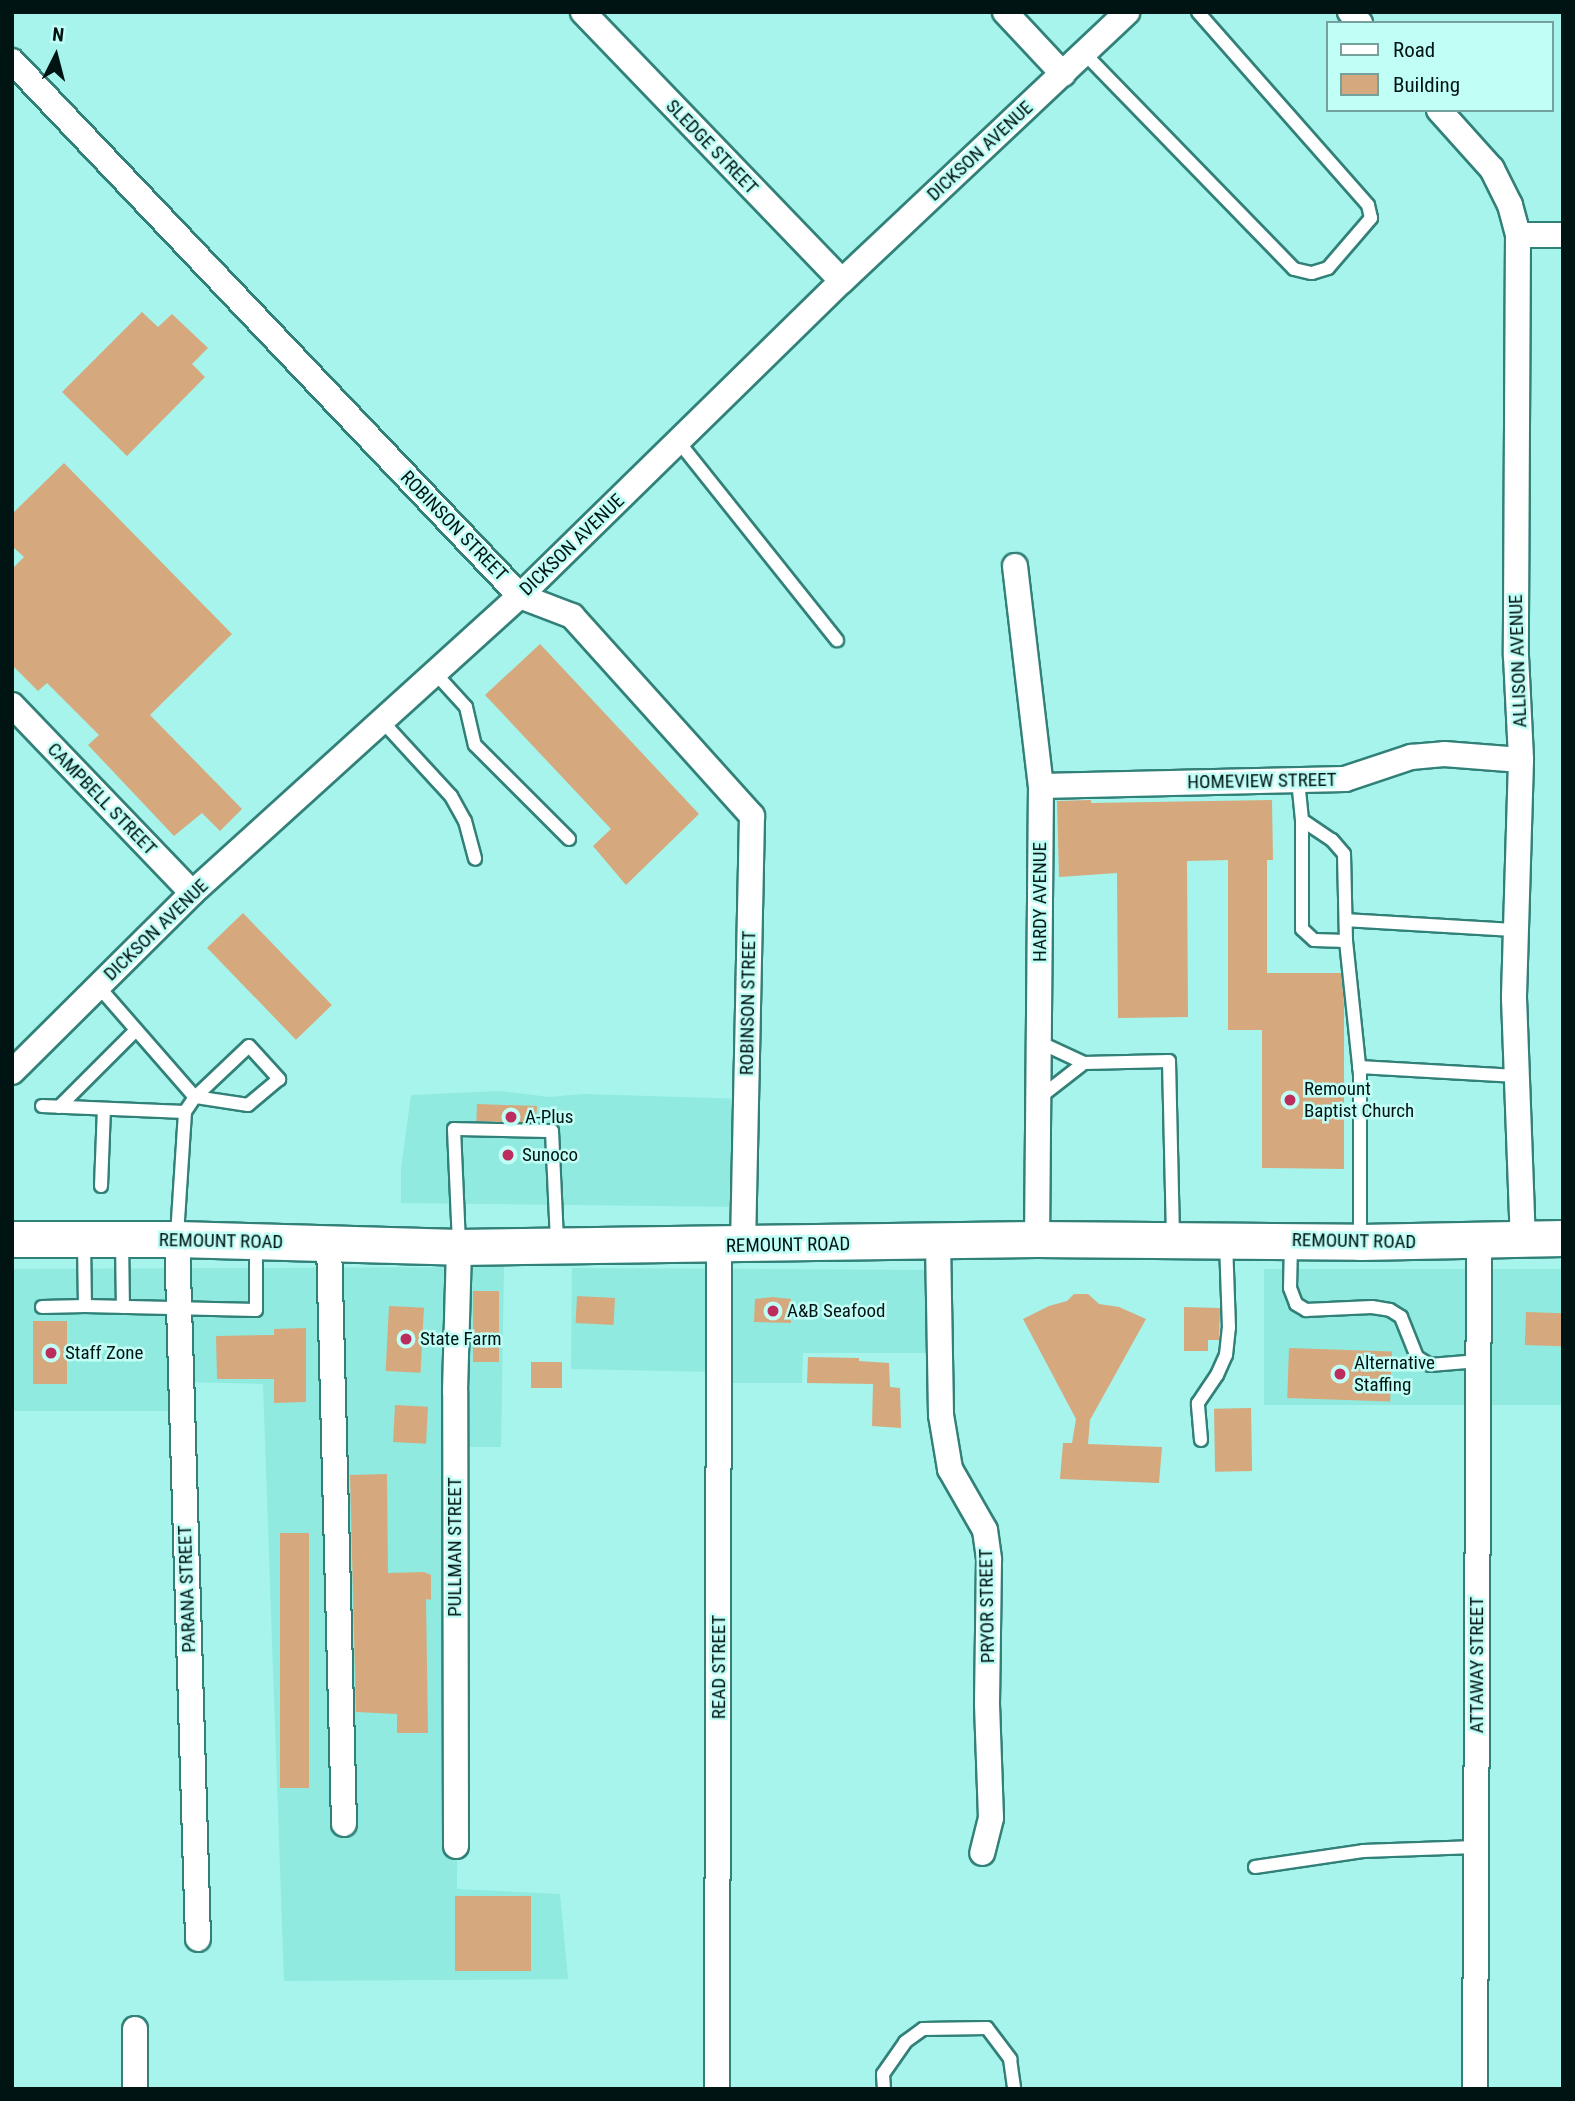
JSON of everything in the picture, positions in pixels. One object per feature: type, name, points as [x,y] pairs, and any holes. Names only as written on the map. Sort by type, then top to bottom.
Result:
[{"type":"main road","name":"REMOUNT ROAD","points":[[12,1239],[177,1239],[557,1247],[1037,1239],[1360,1242],[1563,1238]]},
{"type":"street","name":"SLEDGE STREET","points":[[583,12],[842,281]]},
{"type":"street","points":[[1005,12],[1063,74]]},
{"type":"street","name":"DICKSON AVENUE","points":[[12,1072],[192,893],[520,596],[842,281],[1127,12]]},
{"type":"street","name":"ROBINSON STREET","points":[[14,66],[520,596],[572,616],[752,816],[731,1246]]},
{"type":"street","name":"ALLISON AVENUE","points":[[1441,112],[1492,169],[1510,205],[1518,234],[1516,656],[1521,760],[1516,930],[1517,1076],[1523,1238]]},
{"type":"street","points":[[1518,234],[1563,235]]},
{"type":"street","name":"HARDY AVENUE","points":[[1015,566],[1041,786],[1037,1239]]},
{"type":"street","name":"CAMPBELL STREET","points":[[12,705],[192,893]]},
{"type":"street","name":"HOMEVIEW STREET","points":[[1041,786],[1345,779],[1411,757],[1444,754],[1521,760]]},
{"type":"street","name":"PARANA STREET","points":[[177,1239],[198,1939]]},
{"type":"street","name":"ATTAWAY STREET","points":[[1475,2089],[1479,1241]]},
{"type":"street","name":"PRYOR STREET","points":[[938,1242],[941,1415],[950,1469],[985,1530],[989,1560],[987,1704],[991,1818],[982,1853]]},
{"type":"street","points":[[329,1244],[344,1824]]},
{"type":"street","name":"READ STREET","points":[[717,2089],[731,1246]]},
{"type":"street","name":"PULLMAN STREET","points":[[456,1846],[455,1391],[459,1247]]},
{"type":"street","points":[[135,2029],[135,2089]]},
{"type":"lane","points":[[1084,53],[1294,269],[1312,273],[1328,268],[1371,218],[1368,205],[1198,12]]},
{"type":"lane","points":[[678,441],[837,640]]},
{"type":"lane","points":[[435,673],[466,707],[475,745],[569,839]]},
{"type":"lane","points":[[382,721],[451,796],[464,821],[475,859]]},
{"type":"lane","points":[[1298,780],[1302,820],[1302,929],[1314,940],[1346,942]]},
{"type":"lane","points":[[1302,820],[1332,840],[1344,854],[1346,942],[1359,1067],[1360,1242]]},
{"type":"lane","points":[[1346,920],[1516,930]]},
{"type":"lane","points":[[98,986],[195,1097],[248,1105],[279,1079],[249,1046],[195,1097],[185,1112],[177,1239]]},
{"type":"lane","points":[[60,1107],[136,1030]]},
{"type":"lane","points":[[1039,1042],[1084,1063],[1169,1062],[1173,1240]]},
{"type":"lane","points":[[1039,1098],[1084,1063]]},
{"type":"lane","points":[[1359,1067],[1517,1076]]},
{"type":"lane","points":[[42,1107],[185,1112]]},
{"type":"lane","points":[[101,1186],[104,1109]]},
{"type":"lane","points":[[459,1247],[454,1129],[552,1131],[557,1247]]},
{"type":"lane","points":[[84,1239],[85,1306]]},
{"type":"lane","points":[[122,1239],[122,1307]]},
{"type":"lane","points":[[1201,1440],[1198,1402],[1217,1375],[1226,1355],[1226,1240]]},
{"type":"lane","points":[[1291,1240],[1290,1288],[1296,1304],[1306,1310],[1372,1307],[1390,1310],[1401,1317],[1417,1357],[1430,1365],[1479,1361]]},
{"type":"lane","points":[[42,1307],[256,1310],[256,1241]]},
{"type":"lane","points":[[1255,1867],[1363,1852],[1476,1847]]},
{"type":"lane","points":[[884,2089],[883,2074],[905,2042],[923,2029],[974,2028],[987,2028],[1010,2059],[1014,2089]]},
{"type":"shaded area","points":[[500,1091],[549,1097],[583,1094],[746,1099],[743,1207],[401,1203],[401,1169],[411,1095]]},
{"type":"shaded area","points":[[504,1267],[501,1447],[458,1447],[457,1889],[560,1894],[568,1979],[284,1981],[263,1384],[182,1382],[182,1411],[12,1411],[12,1269]]},
{"type":"shaded area","points":[[572,1268],[938,1270],[940,1353],[803,1353],[802,1383],[719,1383],[718,1372],[571,1369]]},
{"type":"shaded area","points":[[1264,1269],[1563,1269],[1563,1405],[1264,1405]]},
{"type":"building","points":[[142,312],[158,327],[172,314],[208,348],[192,364],[205,377],[127,456],[62,392]]},
{"type":"building","points":[[64,463],[232,634],[150,715],[242,809],[220,831],[202,813],[174,836],[88,745],[99,735],[47,683],[38,691],[12,665],[12,569],[24,557],[12,546],[12,514]]},
{"type":"building","points":[[540,644],[699,814],[626,885],[593,846],[611,829],[485,695]]},
{"type":"building","points":[[1091,800],[1091,803],[1272,800],[1273,860],[1267,860],[1267,973],[1341,973],[1344,1004],[1344,1169],[1262,1168],[1262,1030],[1228,1030],[1228,860],[1187,861],[1188,1017],[1118,1018],[1117,873],[1059,877],[1057,801]]},
{"type":"building","points":[[243,913],[332,1005],[296,1040],[207,948]]},
{"type":"building","points":[[477,1104],[537,1106],[536,1123],[476,1121]]},
{"type":"building","points":[[473,1291],[499,1291],[499,1362],[473,1362]]},
{"type":"building","points":[[1074,1294],[1088,1294],[1099,1304],[1119,1307],[1146,1319],[1090,1420],[1088,1444],[1162,1447],[1159,1483],[1060,1479],[1063,1443],[1072,1443],[1076,1419],[1023,1319],[1049,1306],[1067,1301]]},
{"type":"building","points":[[577,1296],[615,1298],[614,1325],[576,1323]]},
{"type":"building","name":"A&B Seafood","points":[[755,1299],[791,1299],[791,1323],[754,1322]]},
{"type":"building","name":"State Farm","points":[[389,1306],[424,1308],[421,1373],[386,1371]]},
{"type":"building","points":[[1184,1307],[1220,1308],[1219,1340],[1208,1340],[1208,1351],[1184,1351]]},
{"type":"building","points":[[1526,1312],[1563,1313],[1562,1346],[1525,1345]]},
{"type":"building","name":"Staff Zone","points":[[33,1321],[67,1321],[67,1384],[33,1384]]},
{"type":"building","points":[[306,1328],[306,1402],[274,1403],[274,1379],[217,1379],[216,1336],[274,1335],[274,1329]]},
{"type":"building","name":"Alternative Staffing","points":[[1289,1348],[1392,1352],[1390,1402],[1287,1398]]},
{"type":"building","points":[[808,1357],[859,1358],[859,1361],[889,1363],[890,1387],[900,1388],[901,1428],[872,1426],[873,1384],[807,1383]]},
{"type":"building","points":[[531,1362],[562,1362],[562,1388],[531,1388]]},
{"type":"building","points":[[395,1405],[428,1407],[426,1444],[393,1442]]},
{"type":"building","points":[[1251,1408],[1252,1471],[1215,1472],[1214,1409]]},
{"type":"building","points":[[387,1474],[388,1573],[424,1572],[431,1575],[431,1600],[426,1599],[428,1733],[397,1733],[397,1714],[356,1712],[350,1475]]},
{"type":"building","points":[[280,1533],[309,1533],[309,1788],[280,1788]]},
{"type":"building","points":[[455,1896],[531,1896],[531,1971],[455,1971]]},
{"type":"place","name":"Remount Baptist Church","points":[[1290,1100]]},
{"type":"place","name":"A-Plus","points":[[511,1117]]},
{"type":"place","name":"Sunoco","points":[[508,1155]]},
{"type":"place","name":"A&B Seafood","points":[[773,1311]]},
{"type":"place","name":"State Farm","points":[[406,1339]]},
{"type":"place","name":"Staff Zone","points":[[51,1353]]},
{"type":"place","name":"Alternative Staffing","points":[[1340,1374]]}]
